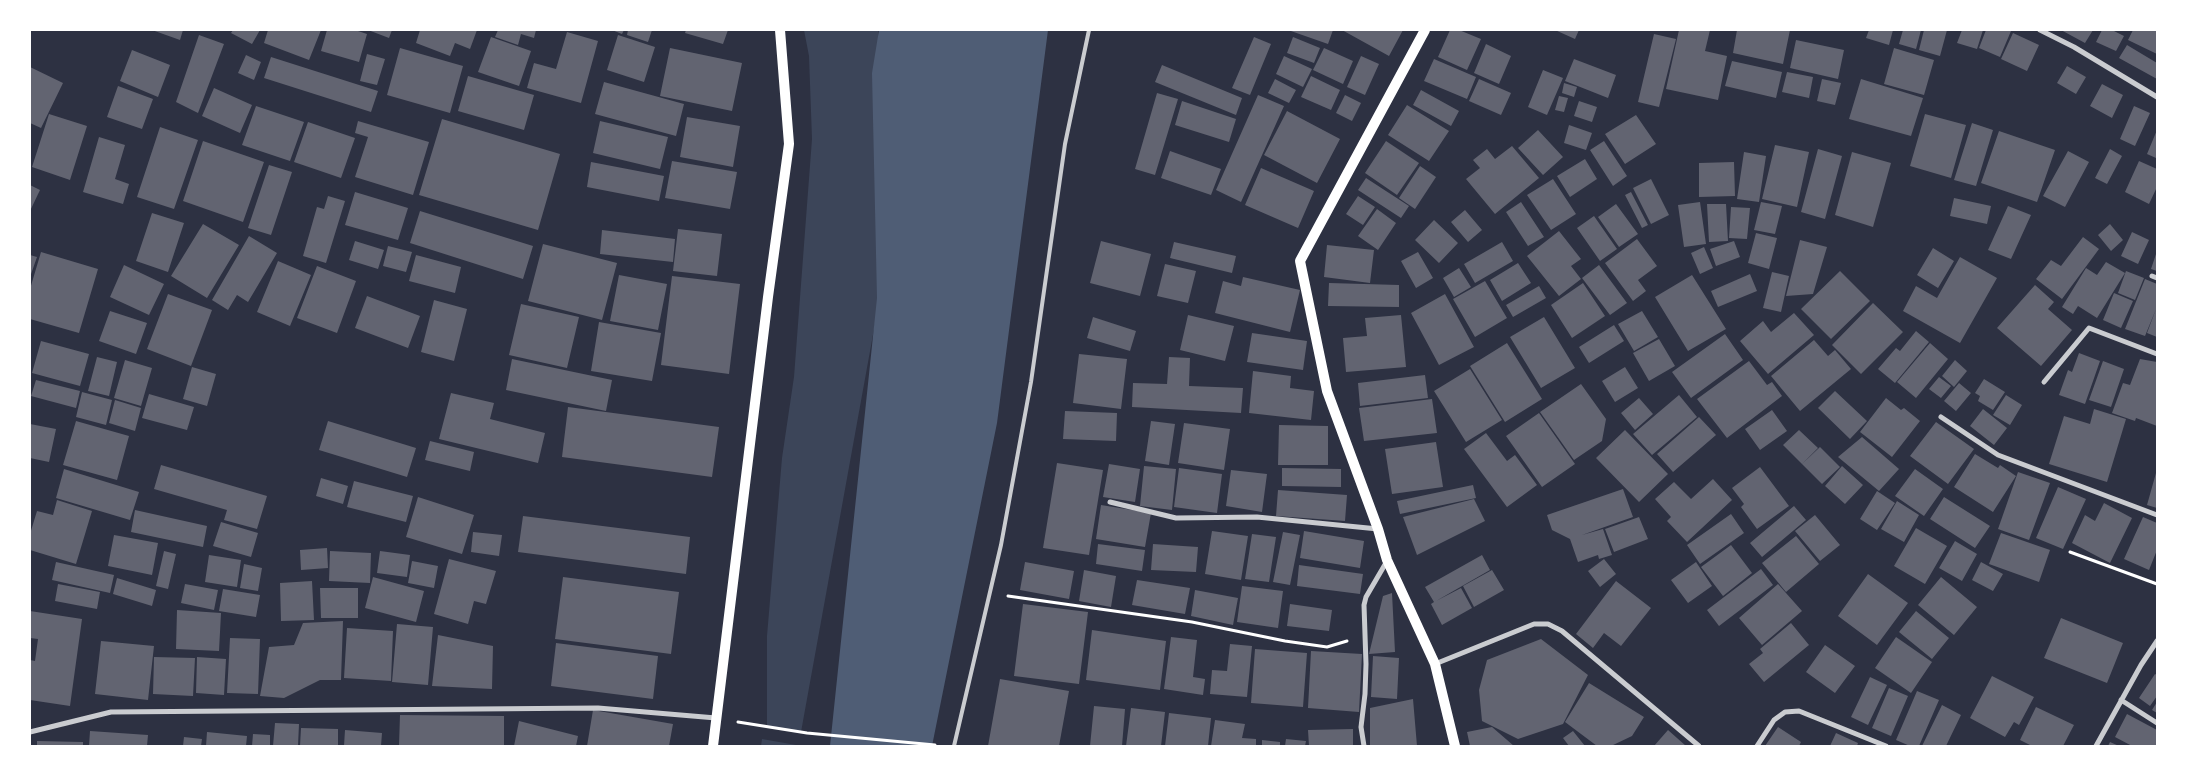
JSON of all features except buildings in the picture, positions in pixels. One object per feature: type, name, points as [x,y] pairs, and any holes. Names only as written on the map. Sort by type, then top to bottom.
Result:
[{"type":"main road","points":[[713,746],[766,307],[789,144],[780,30]]},
{"type":"main road","points":[[1425,30],[1300,261],[1327,391],[1378,529],[1387,560],[1435,664],[1455,746]]},
{"type":"street","points":[[2040,30],[2074,47],[2157,96]]},
{"type":"street","points":[[2044,382],[2089,328],[2157,354]]},
{"type":"street","points":[[1941,417],[1998,455],[2157,515]]},
{"type":"street","points":[[1110,502],[1176,518],[1257,516],[1378,529]]},
{"type":"street","points":[[1364,746],[1361,727],[1365,694],[1366,642],[1364,636],[1364,606],[1366,597],[1387,560]]},
{"type":"street","points":[[1435,664],[1534,624],[1548,624],[1562,631],[1698,746]]},
{"type":"street","points":[[2096,746],[2157,641]]},
{"type":"street","points":[[2121,700],[2157,723]]},
{"type":"street","points":[[30,732],[111,712],[598,708],[716,718]]},
{"type":"street","points":[[1757,746],[1774,720],[1785,712],[1799,711],[1886,746]]},
{"type":"lane","points":[[954,746],[1001,545],[1031,382],[1064,144],[1089,30]]},
{"type":"path","points":[[2070,552],[2157,584]]},
{"type":"path","points":[[989,593],[1183,620],[1285,641],[1327,647],[1364,636]]},
{"type":"path","points":[[716,718],[807,733],[941,746]]},
{"type":"shaded area","points":[[804,30],[878,30],[882,285],[801,732],[767,727],[767,636],[782,458],[794,377],[812,139],[809,56]]},
{"type":"shaded area","points":[[879,30],[1048,30],[997,423],[932,746],[830,746],[877,298],[872,73]]},
{"type":"shaded area","points":[[762,739],[796,745],[796,746],[761,746]]}]
